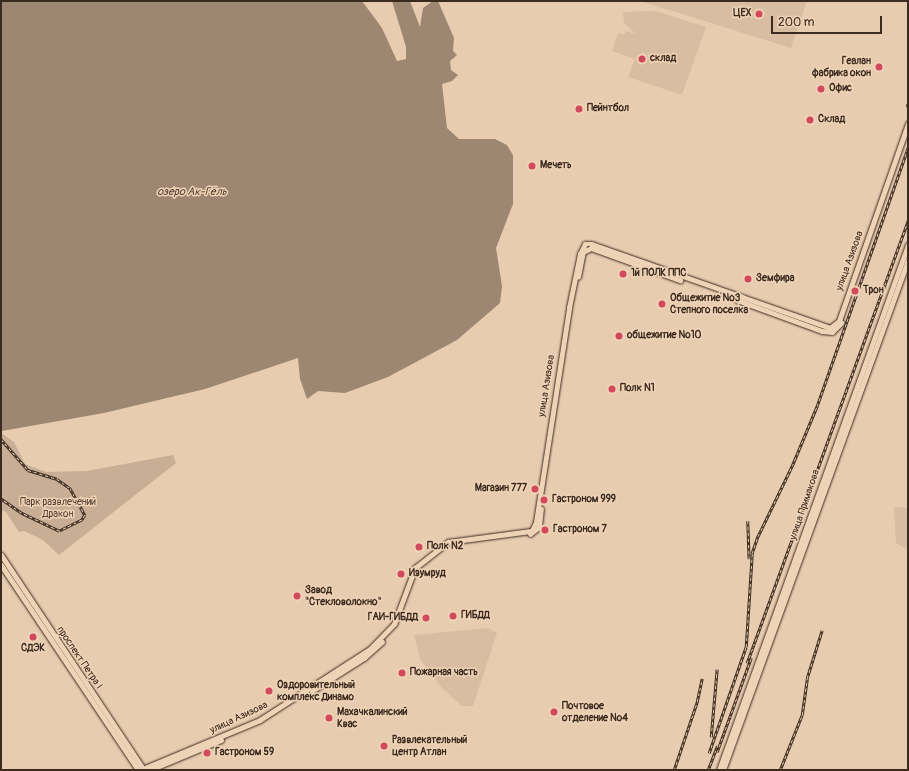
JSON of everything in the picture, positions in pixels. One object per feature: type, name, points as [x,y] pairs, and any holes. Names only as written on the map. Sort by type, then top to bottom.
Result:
[{"type":"main road","name":"улица Азизова","points":[[141,770],[260,720],[370,649],[394,624],[415,568],[448,542],[532,531],[536,522],[569,308],[580,254],[585,244],[592,244],[830,328],[839,321],[908,124]]},
{"type":"main road","name":"улица Азизова","points":[[150,770],[261,723],[364,658],[395,628],[415,572],[448,545],[533,534],[537,531],[562,367],[585,249],[594,249],[822,331],[832,332],[841,322],[908,133]]},
{"type":"main road","name":"улица Примакова","points":[[719,770],[908,245]]},
{"type":"main road","name":"улица Примакова","points":[[723,770],[908,260]]},
{"type":"main road","name":"проспект Петра I","points":[[1,555],[141,770]]},
{"type":"main road","name":"проспект Петра I","points":[[1,565],[141,770]]},
{"type":"shaded area","points":[[640,1],[807,1],[791,48]]},
{"type":"shaded area","points":[[656,11],[706,27],[682,95],[628,77],[635,59],[612,51],[618,33],[624,35],[626,31],[636,34],[624,23],[623,12]]},
{"type":"shaded area","points":[[894,507],[908,508],[908,550],[896,543]]},
{"type":"shaded area","points":[[488,628],[497,633],[473,706],[462,706],[443,689],[420,659],[414,635]]},
{"type":"green space","name":"Парк развлечений Дракон","points":[[1,433],[14,442],[25,464],[46,472],[87,471],[173,455],[176,463],[59,555],[43,540],[24,531],[19,532],[6,512],[1,510]]},
{"type":"water","name":"озеро Ак-Гёль","points":[[1,1],[362,1],[382,28],[397,61],[406,59],[406,47],[392,1],[410,1],[420,27],[423,8],[433,1],[438,1],[454,38],[453,51],[457,55],[450,61],[451,70],[458,75],[452,81],[442,84],[447,128],[459,139],[495,139],[507,145],[513,155],[513,204],[496,248],[502,286],[500,303],[457,340],[388,377],[345,393],[318,391],[307,399],[300,379],[298,358],[205,389],[104,413],[2,431]]},
{"type":"railway","points":[[709,753],[746,647],[752,553],[758,536],[792,466],[817,406],[908,147]]},
{"type":"railway","points":[[747,663],[908,220]]},
{"type":"railway","points":[[1,439],[28,470],[57,479],[70,488],[85,515],[82,520],[59,531],[21,513],[1,499]]},
{"type":"railway","points":[[748,521],[749,559]]},
{"type":"railway","points":[[780,770],[802,715],[807,678],[822,630]]},
{"type":"railway","points":[[717,752],[751,658]]},
{"type":"railway","points":[[711,737],[717,669]]},
{"type":"railway","points":[[674,770],[697,702],[702,679]]},
{"type":"railway","points":[[708,770],[717,746]]},
{"type":"place","name":"ЦЕХ","points":[[759,14]]},
{"type":"place","name":"склад","points":[[642,59]]},
{"type":"place","name":"Геалан фабрика окон","points":[[879,67]]},
{"type":"place","name":"Офис","points":[[821,89]]},
{"type":"place","name":"Пейнтбол","points":[[579,109]]},
{"type":"place","name":"Склад","points":[[810,120]]},
{"type":"place","name":"Мечеть","points":[[532,166]]},
{"type":"place","name":"1й ПОЛК ППС","points":[[623,274]]},
{"type":"place","name":"Земфира","points":[[748,279]]},
{"type":"place","name":"Трон","points":[[855,291]]},
{"type":"place","name":"Общежитие №3 Степного поселка","points":[[662,304]]},
{"type":"place","name":"общежитие №10","points":[[619,336]]},
{"type":"place","name":"Полк N1","points":[[612,389]]},
{"type":"place","name":"Магазин 777","points":[[535,489]]},
{"type":"place","name":"Гастроном 999","points":[[544,500]]},
{"type":"place","name":"Гастроном 7","points":[[545,530]]},
{"type":"place","name":"Полк N2","points":[[419,547]]},
{"type":"place","name":"Изумруд","points":[[401,574]]},
{"type":"place","name":"Завод \"Стекловолокно\"","points":[[297,596]]},
{"type":"place","name":"ГИБДД","points":[[453,616]]},
{"type":"place","name":"ГАИ-ГИБДД","points":[[426,618]]},
{"type":"place","name":"СДЭК","points":[[33,637]]},
{"type":"place","name":"Пожарная часть","points":[[402,673]]},
{"type":"place","name":"Оздоровительный комплекс Динамо","points":[[269,691]]},
{"type":"place","name":"Почтовое отделение №4","points":[[554,712]]},
{"type":"place","name":"Махачкалинский Квас","points":[[329,718]]},
{"type":"place","name":"Развлекательный центр Атлан","points":[[384,746]]},
{"type":"place","name":"Гастроном 59","points":[[207,753]]}]
